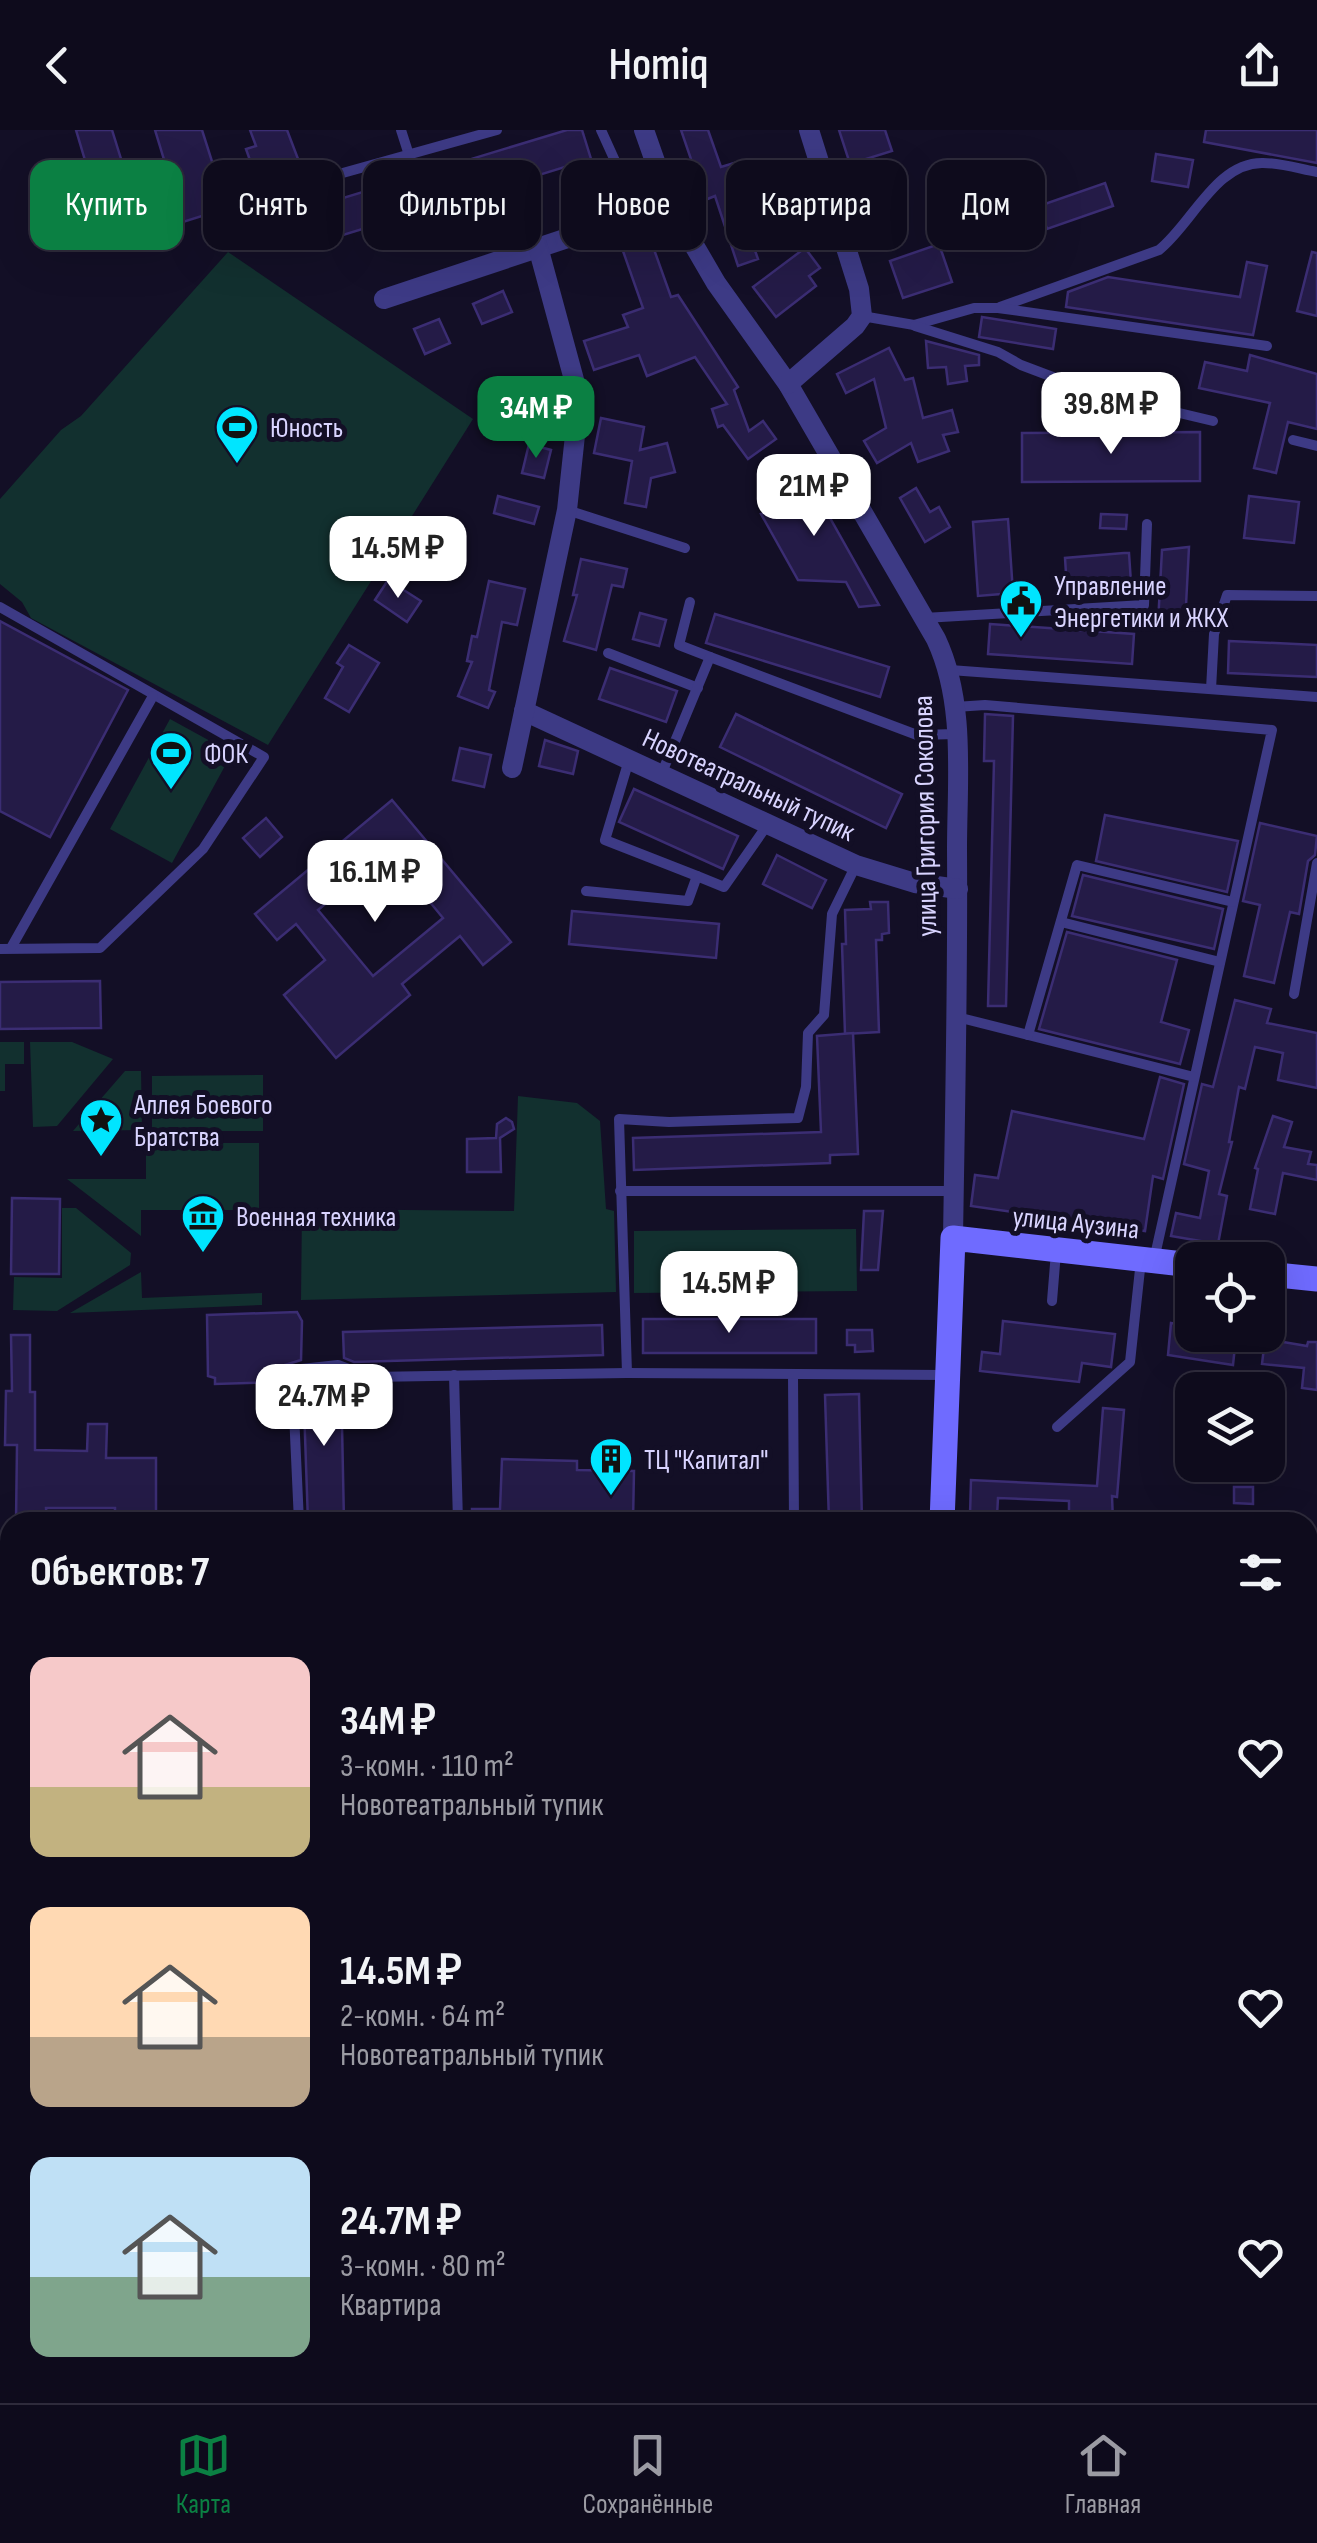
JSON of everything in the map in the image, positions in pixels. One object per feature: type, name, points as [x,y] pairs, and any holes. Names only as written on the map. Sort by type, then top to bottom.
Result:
[{"type":"main road","name":"улица Аузина","points":[[952,1238],[1175,1263]]},
{"type":"main road","name":"улица Григория Соколова","points":[[942,1512],[952,1238]]},
{"type":"main road","points":[[1285,1276],[1317,1279]]},
{"type":"street","name":"улица Григория Соколова","points":[[644,130],[651,160]]},
{"type":"street","points":[[788,384],[862,316],[860,289],[809,130]]},
{"type":"street","points":[[384,298],[532,250]]},
{"type":"street","points":[[512,768],[567,510],[579,398],[539,250]]},
{"type":"street","name":"улица Григория Соколова","points":[[693,250],[788,384],[924,618],[950,670],[956,734],[958,890],[952,1238]]},
{"type":"street","name":"Новотеатральный тупик","points":[[524,711],[856,865],[915,883],[958,890]]},
{"type":"lane","points":[[401,130],[409,154]]},
{"type":"lane","points":[[343,173],[497,130]]},
{"type":"lane","points":[[601,130],[615,160]]},
{"type":"lane","points":[[998,308],[1159,250],[1222,179],[1246,165],[1264,163],[1317,172]]},
{"type":"lane","points":[[914,326],[974,308],[998,308],[1267,346]]},
{"type":"lane","points":[[862,316],[914,326],[998,352],[1021,365],[1095,393],[1213,421]]},
{"type":"lane","points":[[1294,440],[1317,446]]},
{"type":"lane","points":[[567,510],[685,548]]},
{"type":"lane","points":[[924,618],[1144,605],[1147,524]]},
{"type":"lane","points":[[1211,689],[1214,634],[1227,595],[1317,596]]},
{"type":"lane","points":[[690,602],[679,646],[917,735],[956,734]]},
{"type":"lane","points":[[0,607],[264,757],[203,849],[100,948],[5,948]]},
{"type":"lane","points":[[608,653],[698,688]]},
{"type":"lane","points":[[661,775],[710,657]]},
{"type":"lane","points":[[950,670],[1317,696]]},
{"type":"lane","points":[[5,948],[153,696]]},
{"type":"lane","points":[[954,706],[985,705],[1272,730],[1194,1077],[1147,1260],[1130,1362],[1057,1427]]},
{"type":"lane","points":[[629,760],[605,840],[724,887],[768,824]]},
{"type":"lane","points":[[1294,994],[1317,863]]},
{"type":"lane","points":[[627,1373],[619,1119],[669,1122],[798,1118],[806,1087],[808,1033],[824,1015],[832,914],[856,865]]},
{"type":"lane","points":[[1028,1035],[1077,865],[1233,902]]},
{"type":"lane","points":[[586,891],[688,901],[697,876]]},
{"type":"lane","points":[[1060,922],[1220,962]]},
{"type":"lane","points":[[957,1017],[1194,1077]]},
{"type":"lane","points":[[620,1191],[954,1191]]},
{"type":"lane","points":[[1052,1301],[1057,1250]]},
{"type":"lane","points":[[299,1512],[292,1370],[338,1366],[370,1377],[627,1373],[948,1375]]},
{"type":"lane","points":[[454,1374],[458,1512]]},
{"type":"lane","points":[[792,1376],[794,1512]]},
{"type":"green space","name":"Юность","points":[[228,252],[473,419],[268,745],[31,618],[22,602],[0,584],[0,499],[61,430],[81,416]]},
{"type":"green space","name":"ФОК","points":[[170,719],[232,753],[172,863],[110,829]]},
{"type":"green space","points":[[0,1042],[24,1042],[24,1064],[5,1064],[5,1091],[0,1091]]},
{"type":"green space","points":[[30,1042],[72,1042],[113,1059],[57,1126],[33,1127]]},
{"type":"green space","points":[[125,1071],[141,1071],[142,1130],[73,1131]]},
{"type":"green space","points":[[263,1075],[263,1131],[152,1131],[152,1076]]},
{"type":"green space","points":[[518,1096],[577,1103],[600,1121],[606,1209],[614,1211],[616,1292],[301,1300],[302,1209],[514,1211]]},
{"type":"green space","points":[[146,1143],[259,1143],[259,1210],[141,1210],[141,1236],[67,1179],[146,1179]]},
{"type":"green space","points":[[62,1208],[76,1208],[131,1253],[130,1265],[57,1311],[13,1310],[14,1277],[62,1278]]},
{"type":"green space","points":[[856,1229],[857,1291],[634,1293],[634,1231]]},
{"type":"green space","points":[[141,1272],[142,1298],[262,1293],[262,1305],[70,1313]]},
{"type":"building","points":[[76,130],[112,130],[121,160],[85,160]]},
{"type":"building","points":[[155,130],[202,130],[212,160],[203,160],[203,216],[183,222],[183,160],[164,160]]},
{"type":"building","points":[[250,130],[287,130],[298,160],[250,160],[246,149],[256,146]]},
{"type":"building","points":[[567,130],[582,130],[591,159],[561,160],[561,168],[541,174],[541,160],[468,160]]},
{"type":"building","points":[[681,130],[708,130],[721,167],[726,165],[726,229],[715,196],[706,200],[706,160],[691,160]]},
{"type":"building","points":[[839,130],[885,130],[892,151],[849,160]]},
{"type":"building","points":[[1206,130],[1317,130],[1317,163],[1204,142]]},
{"type":"building","points":[[1156,154],[1193,160],[1188,187],[1152,181]]},
{"type":"building","points":[[1105,183],[1113,206],[1047,229],[1045,204]]},
{"type":"building","points":[[363,192],[363,229],[343,235],[343,198]]},
{"type":"building","points":[[927,248],[941,250],[952,282],[903,298],[890,261]]},
{"type":"building","points":[[654,250],[671,297],[678,295],[738,387],[734,390],[749,431],[763,421],[776,439],[748,459],[723,425],[718,427],[712,409],[727,404],[695,357],[647,376],[639,355],[594,370],[584,341],[628,327],[623,315],[643,308],[623,251]]},
{"type":"building","points":[[733,250],[755,250],[758,259],[738,266]]},
{"type":"building","points":[[802,250],[820,268],[809,276],[816,286],[776,317],[753,287]]},
{"type":"building","points":[[1312,252],[1317,253],[1317,316],[1297,311]]},
{"type":"building","points":[[1247,262],[1267,266],[1253,335],[1066,307],[1068,292],[1108,277],[1240,297]]},
{"type":"building","points":[[503,291],[512,312],[482,324],[473,304]]},
{"type":"building","points":[[982,317],[1056,329],[1053,349],[979,337]]},
{"type":"building","points":[[439,319],[450,343],[425,354],[414,329]]},
{"type":"building","points":[[926,341],[979,355],[979,365],[965,366],[967,381],[948,384],[946,367],[928,368]]},
{"type":"building","points":[[889,348],[905,380],[913,378],[923,418],[952,410],[958,432],[943,435],[949,451],[918,462],[911,443],[877,463],[864,441],[886,428],[874,379],[846,393],[837,374]]},
{"type":"building","points":[[1250,355],[1317,374],[1317,429],[1288,422],[1276,473],[1254,468],[1270,403],[1199,388],[1205,362],[1247,371]]},
{"type":"building","points":[[601,418],[644,427],[640,450],[667,443],[675,472],[651,478],[646,507],[625,503],[632,461],[594,453]]},
{"type":"building","points":[[1200,432],[1200,481],[1022,482],[1022,433]]},
{"type":"building","points":[[529,444],[551,450],[544,478],[522,473]]},
{"type":"building","points":[[799,459],[879,605],[859,607],[846,582],[798,580],[761,514],[800,504],[780,471]]},
{"type":"building","points":[[916,488],[930,512],[939,507],[950,527],[925,542],[900,498]]},
{"type":"building","points":[[498,496],[539,507],[534,524],[494,513]]},
{"type":"building","points":[[1249,496],[1299,502],[1294,543],[1244,538]]},
{"type":"building","points":[[1101,514],[1127,515],[1126,529],[1100,528]]},
{"type":"building","points":[[1008,519],[1013,593],[978,596],[973,522]]},
{"type":"building","points":[[1189,547],[1185,625],[1158,623],[1162,550]]},
{"type":"building","points":[[1129,553],[1131,583],[1067,589],[1065,558]]},
{"type":"building","points":[[581,559],[627,569],[623,587],[612,585],[596,650],[564,641],[577,595],[573,595]]},
{"type":"building","points":[[388,580],[421,601],[407,622],[375,600]]},
{"type":"building","points":[[489,581],[525,589],[517,625],[502,622],[489,690],[495,692],[488,708],[458,696],[472,662],[467,661],[472,636],[477,637]]},
{"type":"building","points":[[640,613],[666,620],[659,646],[633,639]]},
{"type":"building","points":[[715,614],[889,667],[880,697],[706,643]]},
{"type":"building","points":[[0,621],[128,690],[50,837],[0,811]]},
{"type":"building","points":[[990,624],[1134,634],[1132,664],[988,654]]},
{"type":"building","points":[[1229,641],[1317,645],[1317,677],[1228,673]]},
{"type":"building","points":[[349,645],[379,663],[349,712],[325,698],[343,667],[337,663]]},
{"type":"building","points":[[610,668],[677,691],[666,722],[599,699]]},
{"type":"building","points":[[736,714],[902,794],[886,828],[720,747]]},
{"type":"building","points":[[985,714],[1013,716],[1006,1006],[988,1006],[994,761],[984,761]]},
{"type":"building","points":[[545,740],[578,751],[573,774],[539,766]]},
{"type":"building","points":[[460,748],[491,755],[484,787],[453,780]]},
{"type":"building","points":[[634,789],[738,836],[723,869],[619,822]]},
{"type":"building","points":[[392,800],[511,942],[483,965],[460,936],[402,984],[410,995],[336,1058],[284,995],[325,960],[296,924],[277,940],[255,914]],"holes":[[[388,851],[443,918],[373,976],[318,910]]]},
{"type":"building","points":[[1105,815],[1238,841],[1227,892],[1096,861]]},
{"type":"building","points":[[266,818],[282,837],[260,857],[243,838]]},
{"type":"building","points":[[1260,823],[1317,836],[1315,855],[1308,861],[1299,914],[1290,912],[1274,983],[1244,976],[1260,905],[1243,901]]},
{"type":"building","points":[[777,855],[826,880],[812,908],[763,884]]},
{"type":"building","points":[[1083,875],[1223,909],[1214,949],[1072,916]]},
{"type":"building","points":[[870,902],[888,902],[889,933],[876,940],[879,1032],[845,1034],[845,910],[871,909]]},
{"type":"building","points":[[572,911],[719,924],[716,958],[569,944]]},
{"type":"building","points":[[1067,932],[1177,960],[1161,1022],[1189,1030],[1180,1064],[1039,1029]]},
{"type":"building","points":[[100,981],[101,1028],[0,1029],[0,982]]},
{"type":"building","points":[[1235,1000],[1271,1009],[1267,1023],[1317,1033],[1317,1088],[1278,1080],[1283,1053],[1255,1047],[1245,1089],[1239,1087],[1232,1142],[1219,1194],[1227,1196],[1218,1242],[1206,1242],[1171,1236],[1176,1213],[1200,1218],[1209,1171],[1184,1164],[1202,1084],[1213,1087]]},
{"type":"building","points":[[853,1033],[858,1154],[830,1155],[830,1163],[634,1170],[633,1138],[821,1132],[817,1036]]},
{"type":"building","points":[[1160,1077],[1184,1084],[1163,1179],[1153,1176],[1145,1231],[971,1206],[975,1175],[998,1178],[1012,1111],[1144,1139]]},
{"type":"building","points":[[1273,1116],[1292,1122],[1284,1147],[1311,1152],[1308,1164],[1317,1165],[1317,1180],[1283,1173],[1275,1214],[1250,1209],[1258,1169],[1255,1168]]},
{"type":"building","points":[[506,1118],[514,1129],[500,1138],[501,1172],[467,1172],[467,1139],[496,1138],[497,1124]]},
{"type":"building","points":[[12,1198],[60,1199],[59,1274],[11,1274]]},
{"type":"building","points":[[864,1211],[883,1211],[878,1270],[861,1270]]},
{"type":"building","points":[[297,1312],[302,1321],[301,1360],[285,1365],[284,1382],[215,1384],[215,1378],[208,1376],[207,1315]]},
{"type":"building","points":[[643,1319],[816,1319],[816,1353],[643,1353]]},
{"type":"building","points":[[1003,1321],[1115,1334],[1111,1367],[1082,1363],[1079,1382],[980,1371],[982,1352],[1000,1354]]},
{"type":"building","points":[[1171,1323],[1175,1324],[1175,1352],[1234,1352],[1233,1365],[1168,1355]]},
{"type":"building","points":[[602,1325],[603,1355],[354,1362],[344,1358],[343,1332]]},
{"type":"building","points":[[847,1330],[872,1330],[873,1351],[855,1352],[855,1345],[847,1345]]},
{"type":"building","points":[[11,1335],[30,1335],[35,1450],[87,1451],[88,1424],[107,1424],[106,1458],[156,1458],[156,1512],[46,1508],[46,1512],[16,1512],[17,1445],[5,1445],[6,1391],[12,1391]]},
{"type":"building","points":[[1285,1342],[1307,1346],[1308,1342],[1317,1342],[1317,1390],[1302,1388],[1304,1368],[1262,1364],[1263,1352],[1285,1352]]},
{"type":"building","points":[[341,1376],[344,1512],[308,1512],[303,1378]]},
{"type":"building","points":[[859,1394],[862,1512],[829,1512],[825,1395]]},
{"type":"building","points":[[1103,1408],[1124,1410],[1113,1512],[1069,1512],[1069,1501],[998,1498],[997,1512],[970,1512],[971,1480],[1097,1486]]},
{"type":"building","points":[[502,1459],[577,1461],[577,1470],[634,1471],[633,1512],[472,1512],[500,1509]]},
{"type":"building","points":[[1234,1487],[1253,1487],[1253,1504],[1234,1503]]},
{"type":"place","name":"Юность","points":[[237,465]]},
{"type":"place","name":"Управление Энергетики и ЖКХ","points":[[1021,639]]},
{"type":"place","name":"ФОК","points":[[171,791]]},
{"type":"place","name":"Аллея Боевого Братства","points":[[101,1158]]},
{"type":"place","name":"Военная техника","points":[[203,1254]]},
{"type":"place","name":"ТЦ \"Капитал\"","points":[[611,1497]]}]
